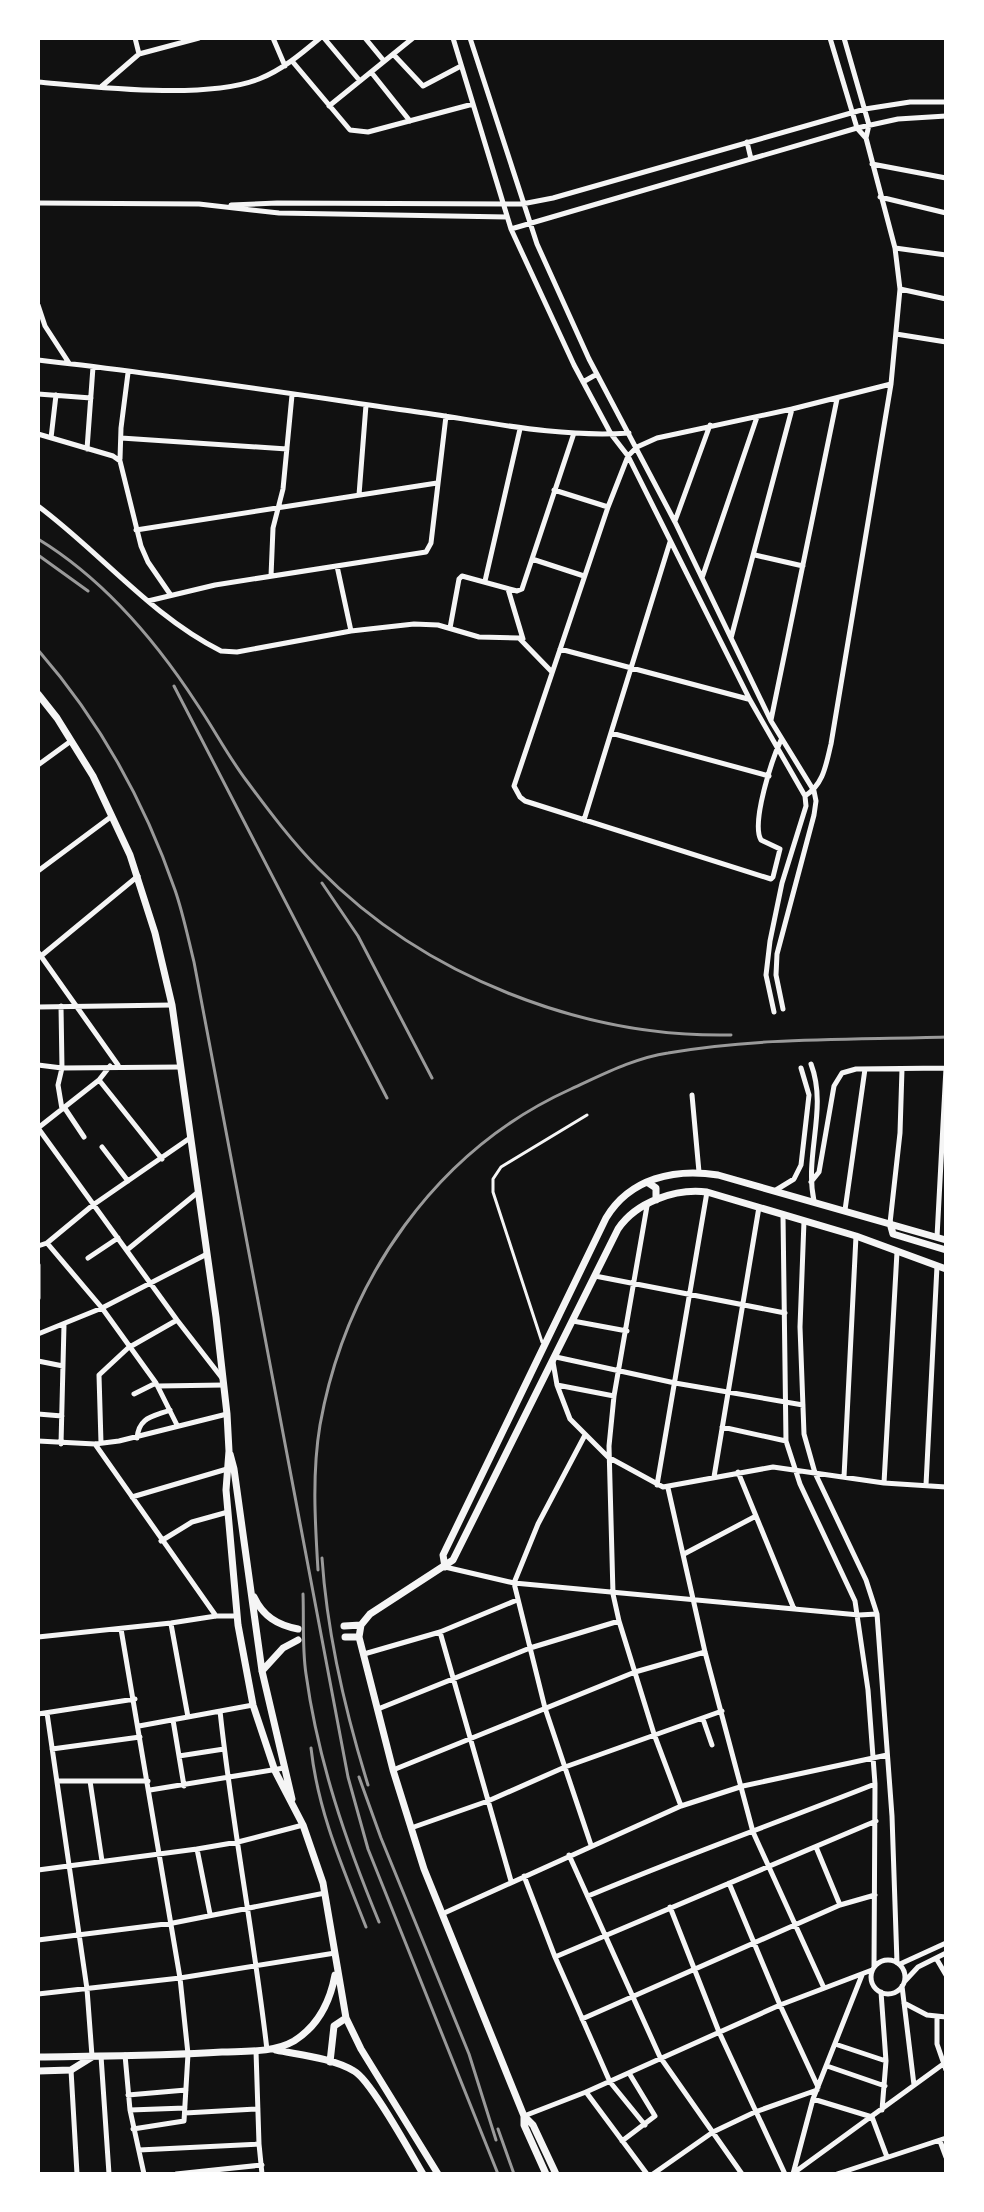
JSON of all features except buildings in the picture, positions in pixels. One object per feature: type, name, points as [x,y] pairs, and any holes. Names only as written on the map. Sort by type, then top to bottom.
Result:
[{"type":"main road","points":[[38,694],[93,776],[138,876],[172,1005],[227,1414],[230,1469],[228,1512],[237,1616],[253,1705],[275,1771],[303,1825],[325,1893],[346,2018],[361,2049],[438,2174]]},
{"type":"main road","points":[[684,1192],[679,1180],[686,1172]]},
{"type":"main road","points":[[445,1567],[443,1555],[533,1367],[610,1211],[627,1194],[667,1174],[699,1172],[776,1190],[942,1239]]},
{"type":"main road","points":[[647,1182],[656,1188],[656,1200]]},
{"type":"main road","points":[[546,2174],[524,2125],[524,2116],[442,1914],[411,1828],[359,1637],[361,1625],[370,1614],[453,1560],[622,1224],[656,1200],[684,1192],[707,1192],[856,1236],[942,1268],[946,1262]]},
{"type":"main road","points":[[890,1223],[892,1232],[897,1236],[946,1250]]},
{"type":"main road","points":[[548,1337],[551,1346],[556,1348],[562,1343]]},
{"type":"main road","points":[[533,1367],[542,1367],[546,1376]]},
{"type":"main road","points":[[230,1469],[262,1671],[295,1807]]},
{"type":"main road","points":[[251,1588],[263,1612],[273,1620],[298,1629]]},
{"type":"main road","points":[[344,1626],[361,1625]]},
{"type":"main road","points":[[345,1637],[359,1637]]},
{"type":"main road","points":[[262,1671],[283,1648],[298,1640]]},
{"type":"main road","points":[[270,2050],[293,2041],[311,2028],[328,2000],[336,1969]]},
{"type":"main road","points":[[330,2062],[334,2026],[346,2018]]},
{"type":"main road","points":[[38,2057],[270,2050],[330,2062],[360,2075],[423,2174]]},
{"type":"main road","points":[[38,2071],[71,2070],[97,2056]]},
{"type":"main road","points":[[524,2116],[533,2125],[556,2174]]},
{"type":"street","points":[[135,38],[139,54]]},
{"type":"street","points":[[101,87],[139,54],[199,38]]},
{"type":"street","points":[[273,38],[285,66]]},
{"type":"street","points":[[38,82],[101,87],[223,88],[258,79],[285,66],[322,38],[360,81]]},
{"type":"street","points":[[365,38],[384,61]]},
{"type":"street","points":[[453,38],[511,229],[583,382],[611,434],[628,456],[776,750],[805,796],[806,806],[782,883],[766,965],[774,1012]]},
{"type":"street","points":[[470,38],[529,224],[597,374],[675,522],[771,721],[814,791],[814,815],[777,954],[776,975],[783,1009]]},
{"type":"street","points":[[830,38],[857,128],[866,138]]},
{"type":"street","points":[[805,796],[814,791],[822,778],[831,744],[891,384],[900,289],[895,248],[866,138],[869,125],[844,38]]},
{"type":"street","points":[[329,106],[410,39]]},
{"type":"street","points":[[393,54],[423,86],[461,66]]},
{"type":"street","points":[[292,61],[350,130],[368,132],[473,104]]},
{"type":"street","points":[[371,72],[410,121]]},
{"type":"street","points":[[38,203],[522,204],[553,198],[852,112],[910,102],[946,102]]},
{"type":"street","points":[[511,229],[857,128],[898,119],[946,116]]},
{"type":"street","points":[[747,142],[751,159]]},
{"type":"street","points":[[872,164],[946,178]]},
{"type":"street","points":[[880,197],[946,213]]},
{"type":"street","points":[[231,205],[279,213],[507,217]]},
{"type":"street","points":[[895,248],[946,255]]},
{"type":"street","points":[[900,289],[946,299]]},
{"type":"street","points":[[38,305],[45,326],[69,364]]},
{"type":"street","points":[[896,334],[946,342]]},
{"type":"street","points":[[38,360],[520,429],[629,433]]},
{"type":"street","points":[[87,449],[93,367]]},
{"type":"street","points":[[128,373],[120,461],[136,530],[148,562],[170,594]]},
{"type":"street","points":[[583,382],[597,374]]},
{"type":"street","points":[[782,739],[769,776],[758,835],[780,851],[773,877],[769,879],[525,801],[514,786],[584,576],[628,456],[637,447],[657,438],[837,399],[891,384]]},
{"type":"street","points":[[38,394],[91,398]]},
{"type":"street","points":[[51,438],[56,395]]},
{"type":"street","points":[[271,576],[273,528],[279,508],[292,395]]},
{"type":"street","points":[[771,721],[837,399]]},
{"type":"street","points":[[359,495],[366,405]]},
{"type":"street","points":[[731,638],[792,409]]},
{"type":"street","points":[[148,601],[170,594],[428,550],[446,416]]},
{"type":"street","points":[[702,579],[757,417]]},
{"type":"street","points":[[675,522],[710,425]]},
{"type":"street","points":[[485,581],[520,429]]},
{"type":"street","points":[[450,628],[459,579],[464,575],[517,591],[524,586],[574,433]]},
{"type":"street","points":[[38,434],[120,461]]},
{"type":"street","points":[[121,438],[287,449]]},
{"type":"street","points":[[136,530],[437,483]]},
{"type":"street","points":[[554,490],[608,507]]},
{"type":"street","points":[[38,506],[148,601],[215,648],[228,652],[351,631],[414,624],[450,628],[479,637],[507,636],[523,640]]},
{"type":"street","points":[[584,820],[671,541]]},
{"type":"street","points":[[755,555],[803,566]]},
{"type":"street","points":[[532,559],[584,576]]},
{"type":"street","points":[[337,566],[351,631]]},
{"type":"street","points":[[508,589],[523,640],[552,672]]},
{"type":"street","points":[[560,649],[761,701]]},
{"type":"street","points":[[611,733],[769,776]]},
{"type":"street","points":[[38,765],[71,741]]},
{"type":"street","points":[[38,871],[112,816]]},
{"type":"street","points":[[119,1066],[40,954],[138,876]]},
{"type":"street","points":[[38,1007],[172,1005]]},
{"type":"street","points":[[61,1006],[62,1068],[58,1085],[63,1108],[84,1137]]},
{"type":"street","points":[[811,1064],[819,1101],[811,1182],[814,1201]]},
{"type":"street","points":[[38,1065],[62,1068],[181,1067]]},
{"type":"street","points":[[110,1066],[99,1080],[38,1128],[223,1382]]},
{"type":"street","points":[[776,1190],[794,1179],[801,1165],[809,1095],[801,1068]]},
{"type":"street","points":[[811,1182],[819,1172],[837,1079],[849,1070],[946,1068],[942,1239]]},
{"type":"street","points":[[845,1210],[865,1069]]},
{"type":"street","points":[[890,1223],[900,1133],[902,1069]]},
{"type":"street","points":[[99,1080],[162,1159]]},
{"type":"street","points":[[692,1095],[699,1172]]},
{"type":"street","points":[[38,1246],[47,1243],[93,1205],[190,1138]]},
{"type":"street","points":[[102,1147],[128,1181]]},
{"type":"street","points":[[657,1485],[707,1192]]},
{"type":"street","points":[[127,1250],[197,1193]]},
{"type":"street","points":[[647,1206],[614,1396],[608,1457],[613,1594],[654,1734],[681,1806]]},
{"type":"street","points":[[714,1477],[759,1207]]},
{"type":"street","points":[[783,1215],[786,1441],[793,1468],[859,1615],[868,1690],[876,1821],[872,1983],[881,1992],[886,2061],[882,2110]]},
{"type":"street","points":[[804,1221],[800,1327],[804,1434],[815,1473],[866,1580],[877,1614],[892,1816],[898,1964]]},
{"type":"street","points":[[844,1477],[856,1236]]},
{"type":"street","points":[[88,1258],[118,1238]]},
{"type":"street","points":[[47,1243],[102,1308],[157,1385],[177,1425]]},
{"type":"street","points":[[884,1483],[897,1252]]},
{"type":"street","points":[[38,1334],[102,1308],[207,1254]]},
{"type":"street","points":[[38,1265],[38,1298]]},
{"type":"street","points":[[926,1485],[942,1268]]},
{"type":"street","points":[[595,1276],[785,1313]]},
{"type":"street","points":[[177,1320],[128,1348],[98,1377],[98,1444],[161,1541],[216,1616]]},
{"type":"street","points":[[573,1321],[627,1331]]},
{"type":"street","points":[[61,1444],[64,1325]]},
{"type":"street","points":[[803,1405],[554,1360],[557,1385],[570,1419],[608,1457],[657,1485],[668,1488],[773,1467],[884,1483],[946,1487]]},
{"type":"street","points":[[38,1361],[63,1366]]},
{"type":"street","points":[[134,1394],[157,1385],[223,1382]]},
{"type":"street","points":[[557,1385],[614,1396]]},
{"type":"street","points":[[137,1438],[142,1421],[170,1410]]},
{"type":"street","points":[[38,1414],[62,1416]]},
{"type":"street","points":[[38,1441],[98,1444],[137,1438],[227,1414]]},
{"type":"street","points":[[722,1427],[786,1441]]},
{"type":"street","points":[[585,1435],[538,1524],[514,1583],[545,1708],[591,1845]]},
{"type":"street","points":[[132,1497],[230,1469]]},
{"type":"street","points":[[738,1472],[794,1609]]},
{"type":"street","points":[[668,1488],[705,1652],[753,1832],[824,1988]]},
{"type":"street","points":[[161,1541],[192,1522],[228,1512]]},
{"type":"street","points":[[684,1554],[756,1516]]},
{"type":"street","points":[[445,1567],[514,1583],[613,1594],[877,1614]]},
{"type":"street","points":[[364,1654],[440,1632],[517,1600]]},
{"type":"street","points":[[38,1637],[237,1616]]},
{"type":"street","points":[[378,1709],[530,1648],[619,1621]]},
{"type":"street","points":[[171,1623],[188,1717]]},
{"type":"street","points":[[121,1629],[173,1923],[188,2054],[184,2121],[133,2129]]},
{"type":"street","points":[[440,1632],[511,1881]]},
{"type":"street","points":[[393,1770],[635,1672],[705,1652]]},
{"type":"street","points":[[868,1690],[883,1689]]},
{"type":"street","points":[[38,1714],[135,1699]]},
{"type":"street","points":[[139,1726],[253,1705]]},
{"type":"street","points":[[220,1711],[227,1779],[270,2050]]},
{"type":"street","points":[[411,1828],[488,1801],[565,1767],[722,1711]]},
{"type":"street","points":[[47,1713],[97,2056],[109,2174]]},
{"type":"street","points":[[703,1719],[712,1745]]},
{"type":"street","points":[[173,1720],[184,1786]]},
{"type":"street","points":[[52,1749],[140,1737]]},
{"type":"street","points":[[179,1756],[224,1749]]},
{"type":"street","points":[[442,1914],[681,1806],[743,1786],[887,1755]]},
{"type":"street","points":[[150,1790],[284,1768]]},
{"type":"street","points":[[57,1781],[148,1781]]},
{"type":"street","points":[[90,1781],[102,1861]]},
{"type":"street","points":[[588,1896],[700,1849],[753,1832],[875,1784]]},
{"type":"street","points":[[555,1957],[876,1821]]},
{"type":"street","points":[[38,1870],[197,1849],[303,1825]]},
{"type":"street","points":[[816,1846],[840,1905]]},
{"type":"street","points":[[197,1849],[210,1914]]},
{"type":"street","points":[[569,1855],[660,2057],[742,2174]]},
{"type":"street","points":[[524,1876],[555,1957],[610,2082],[645,2125]]},
{"type":"street","points":[[729,1882],[817,2088]]},
{"type":"street","points":[[38,1940],[173,1923],[325,1893]]},
{"type":"street","points":[[582,2019],[797,1923],[840,1905],[875,1895]]},
{"type":"street","points":[[670,1907],[719,2032],[785,2174]]},
{"type":"street","points":[[898,1964],[946,1943]]},
{"type":"street","points":[[38,1994],[180,1978],[335,1953]]},
{"type":"street","points":[[881,1992],[894,1992],[918,1967],[946,1953]]},
{"type":"street","points":[[936,1958],[946,1975]]},
{"type":"street","points":[[524,2116],[610,2082],[780,2005],[862,1974],[887,1960],[898,1964],[904,1972],[904,2002],[914,2086]]},
{"type":"street","points":[[796,2174],[813,2099],[862,1974]]},
{"type":"street","points":[[904,2002],[937,2018],[946,2017]]},
{"type":"street","points":[[796,2174],[945,2066],[937,2044],[937,2018]]},
{"type":"street","points":[[835,2044],[886,2061]]},
{"type":"street","points":[[38,2050],[38,2057]]},
{"type":"street","points":[[256,2050],[262,2174]]},
{"type":"street","points":[[125,2055],[133,2129],[144,2174]]},
{"type":"street","points":[[827,2066],[885,2086]]},
{"type":"street","points":[[71,2070],[77,2174]]},
{"type":"street","points":[[622,2141],[655,2117],[629,2073]]},
{"type":"street","points":[[653,2174],[713,2132],[817,2088]]},
{"type":"street","points":[[128,2095],[186,2090]]},
{"type":"street","points":[[586,2092],[647,2174]]},
{"type":"street","points":[[813,2099],[872,2117]]},
{"type":"street","points":[[130,2110],[258,2109]]},
{"type":"street","points":[[872,2117],[887,2157]]},
{"type":"street","points":[[837,2174],[943,2139],[946,2157]]},
{"type":"street","points":[[139,2150],[259,2144]]},
{"type":"street","points":[[176,2174],[262,2165]]},
{"type":"lane","points":[[544,1346],[493,1192],[493,1179],[501,1167],[587,1115]]},
{"type":"railway","points":[[38,539],[84,572],[146,634],[181,680],[246,780],[309,859],[361,907],[407,940],[456,969],[508,993],[563,1012],[619,1025],[675,1033],[731,1035]]},
{"type":"railway","points":[[38,555],[88,591]]},
{"type":"railway","points":[[38,650],[81,705],[135,794],[178,899],[194,962],[348,1777],[368,1849],[498,2174]]},
{"type":"railway","points":[[174,686],[387,1098]]},
{"type":"railway","points":[[322,883],[358,936],[432,1078]]},
{"type":"railway","points":[[318,1570],[315,1498],[317,1443],[333,1371],[351,1320],[375,1271],[405,1226],[439,1184],[478,1147],[523,1115],[571,1089],[655,1055],[737,1044],[946,1037]]},
{"type":"railway","points":[[322,1558],[328,1615],[339,1673],[368,1785]]},
{"type":"railway","points":[[303,1594],[305,1664],[318,1738],[355,1862],[379,1922]]},
{"type":"railway","points":[[311,1748],[325,1817],[366,1927]]},
{"type":"railway","points":[[359,1777],[469,2054],[496,2140]]},
{"type":"railway","points":[[498,2129],[514,2174]]}]
